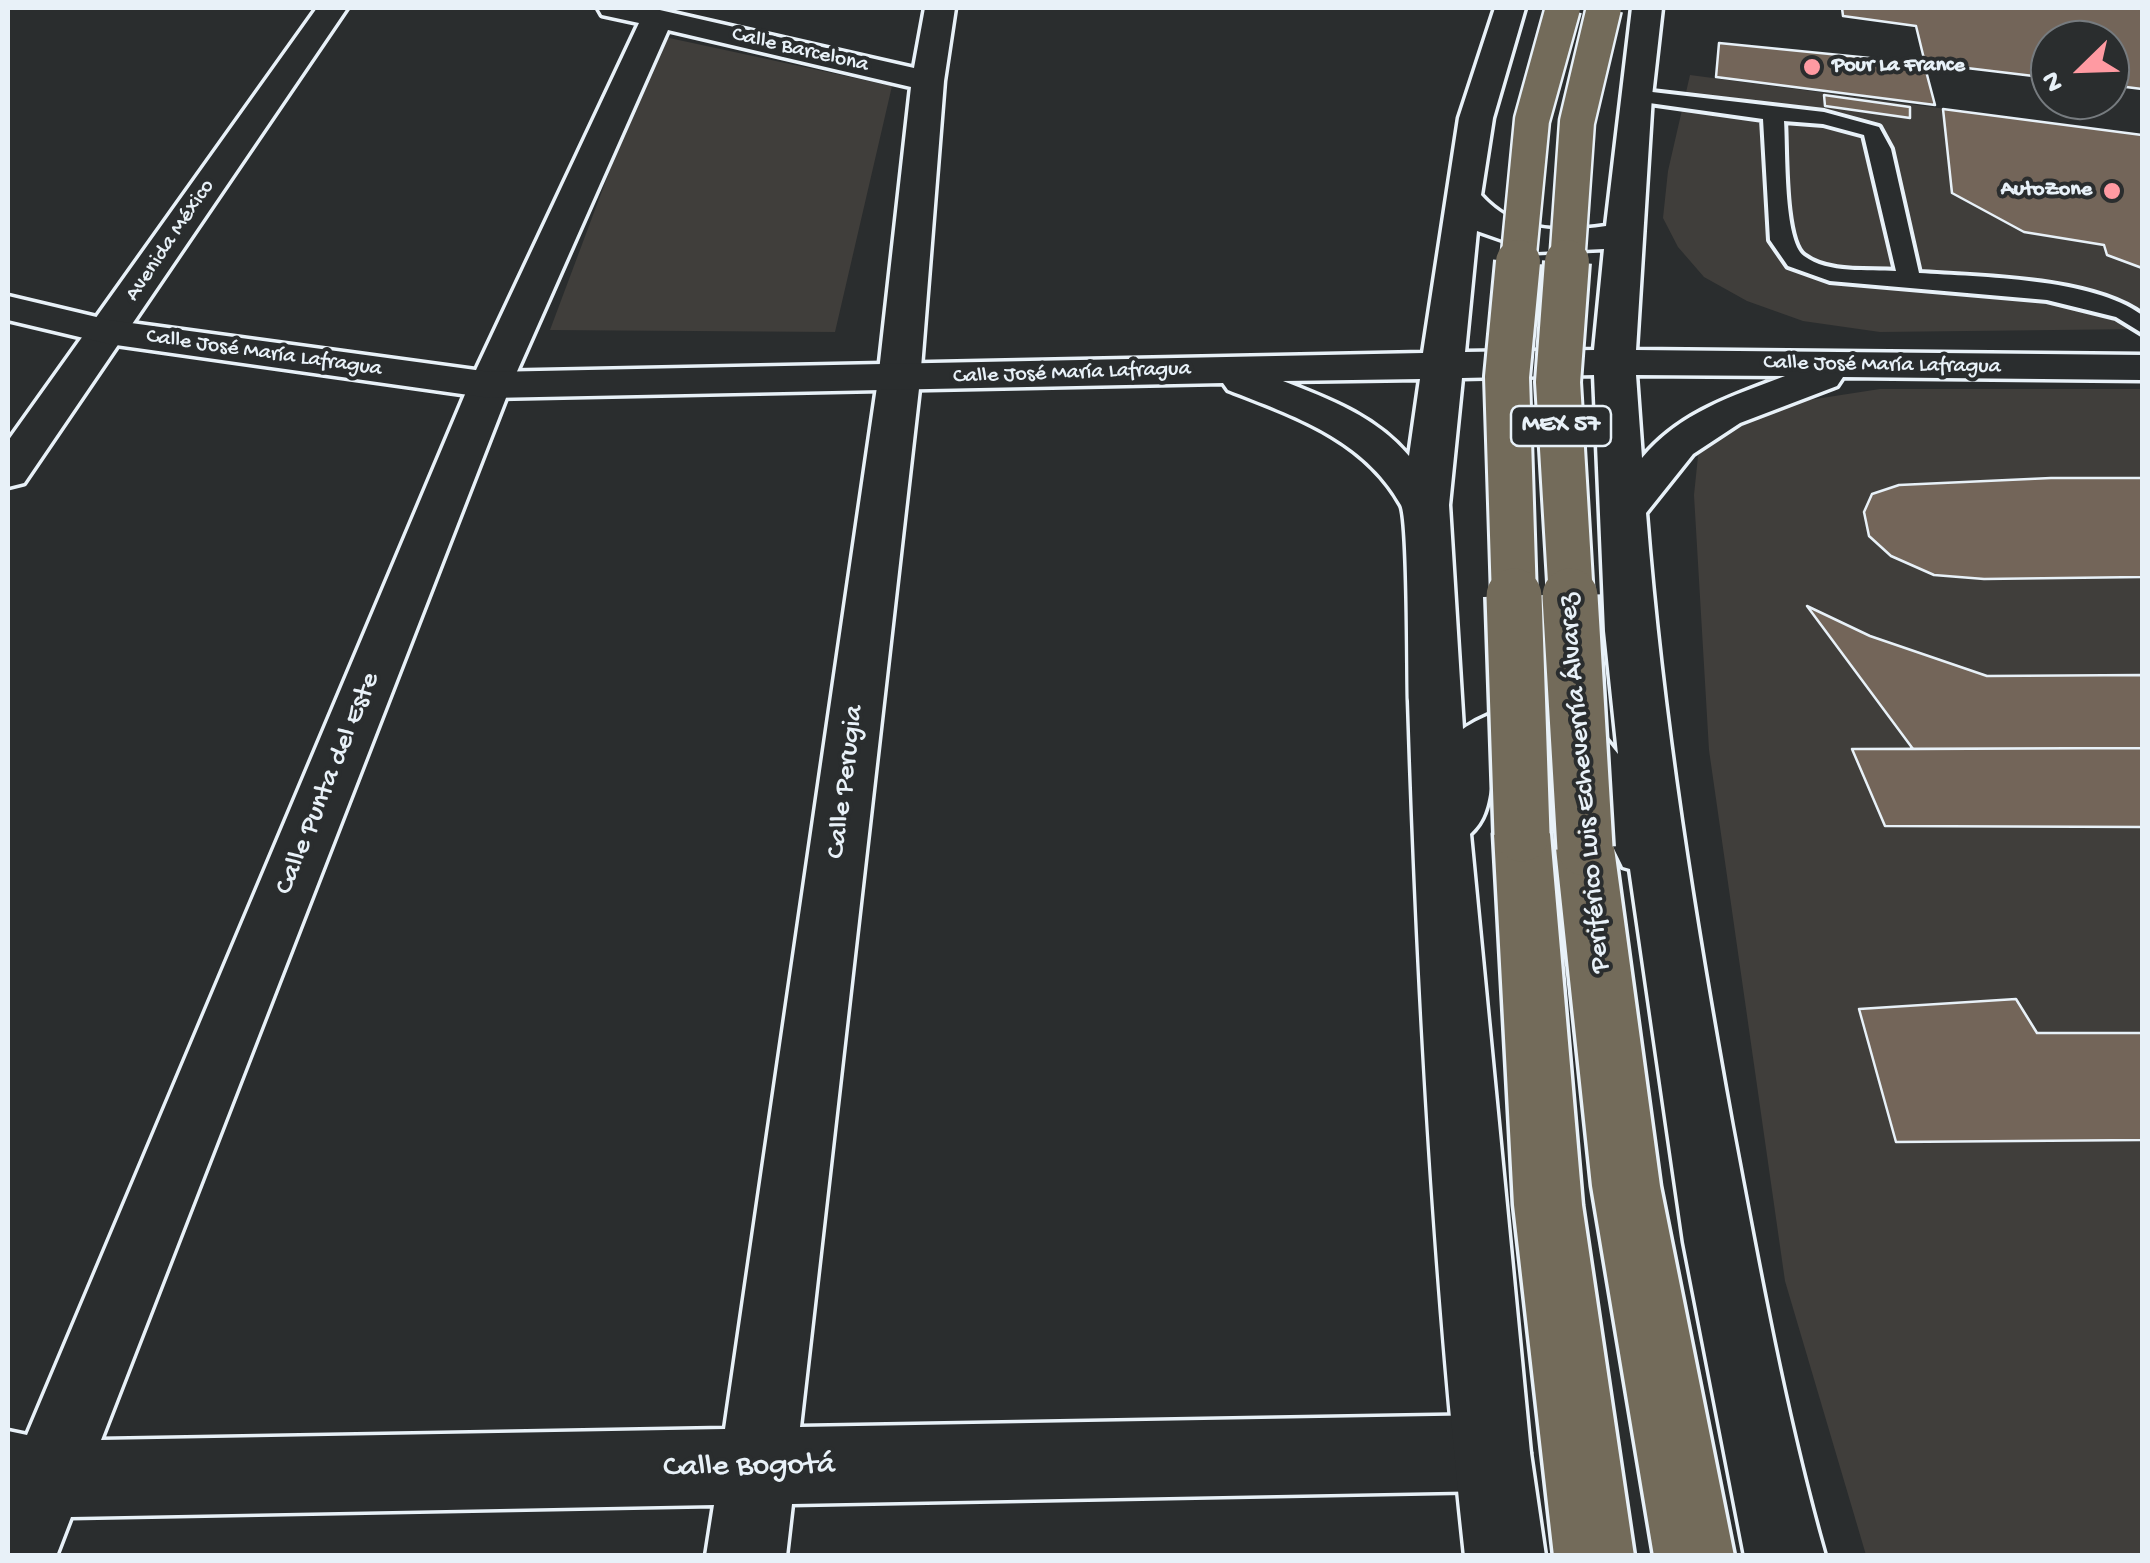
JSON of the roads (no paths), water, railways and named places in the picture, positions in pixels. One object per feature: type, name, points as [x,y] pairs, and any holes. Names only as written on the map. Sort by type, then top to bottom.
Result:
[{"type":"highway","name":"Periférico Luis Echeverría Álvarez","points":[[1563,8],[1532,120],[1507,377],[1553,841],[1626,1186],[1694,1556]]},
{"type":"highway","name":"Periférico Luis Echeverría Álvarez","points":[[1594,1556],[1548,1205],[1558,382],[1577,122],[1604,8]]},
{"type":"street","name":"Avenida México","points":[[8,473],[332,8]]},
{"type":"street","name":"Calle Perugia","points":[[746,1556],[899,380],[928,80],[940,8]]},
{"type":"street","points":[[1505,1556],[1492,1453],[1444,883],[1426,505],[1439,364],[1462,197],[1476,118],[1510,8]]},
{"type":"street","points":[[1648,8],[1635,96],[1614,362],[1630,631],[1666,910],[1719,1242],[1768,1492],[1785,1556]]},
{"type":"street","name":"Calle Barcelona","points":[[635,13],[928,80]]},
{"type":"street","name":"Calle Punta del Este","points":[[16,1556],[28,1474],[490,385],[635,13]]},
{"type":"street","points":[[1462,197],[1474,214],[1505,233],[1556,243],[1597,241],[1626,233]]},
{"type":"street","name":"Calle José María Lafragua","points":[[8,308],[109,332],[490,385],[899,380],[1206,369],[1614,362],[2142,368]]},
{"type":"street","points":[[1623,512],[1677,444],[1725,414],[1854,366]]},
{"type":"street","points":[[1206,369],[1331,414],[1376,444],[1426,505]]},
{"type":"street","points":[[1444,883],[1466,761],[1489,734],[1520,723],[1560,725],[1598,761],[1620,801],[1666,910]]},
{"type":"street","name":"Calle Bogotá","points":[[28,1474],[760,1468],[1492,1453]]},
{"type":"lane","points":[[1635,96],[1824,118],[1872,131],[1881,148],[1908,280]]},
{"type":"lane","points":[[1773,114],[1781,240],[1796,261],[1830,274],[2072,295],[2112,306],[2138,318],[2142,326]]},
{"type":"place","name":"Pour La France","points":[[1812,67]]},
{"type":"place","name":"AutoZone","points":[[2112,191]]}]
